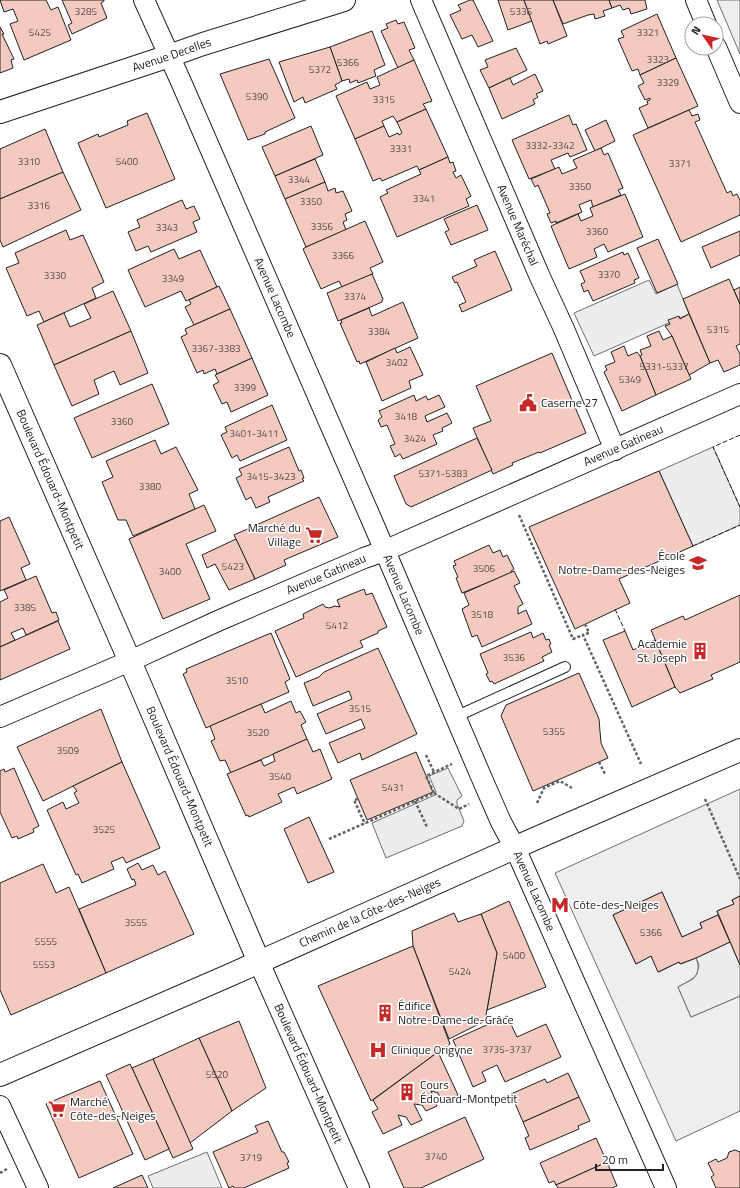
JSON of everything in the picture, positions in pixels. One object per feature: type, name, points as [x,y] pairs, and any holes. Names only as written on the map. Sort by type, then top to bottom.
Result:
[{"type":"street","name":"Avenue Lacombe","points":[[144,0],[182,84],[501,822],[515,848],[666,1188]]},
{"type":"street","name":"Avenue Decelles","points":[[0,112],[211,42],[344,0]]},
{"type":"street","name":"Avenue Maréchal","points":[[421,0],[536,270],[564,329],[615,450]]},
{"type":"street","points":[[696,0],[703,16]]},
{"type":"street","points":[[720,56],[740,103]]},
{"type":"street","name":"Boulevard Édouard-Montpetit","points":[[0,365],[130,661],[259,962],[359,1188]]},
{"type":"street","name":"Avenue Gatineau","points":[[0,717],[227,617],[364,558],[384,551],[740,394]]},
{"type":"street","name":"Chemin de la Côte-des-Neiges","points":[[0,1075],[740,750]]},
{"type":"street","points":[[0,1106],[38,1188]]},
{"type":"lane","points":[[455,717],[565,668]]},
{"type":"path","points":[[519,515],[573,640],[589,633],[585,624]]},
{"type":"path","points":[[583,635],[641,764]]},
{"type":"path","points":[[426,755],[434,772]]},
{"type":"path","points":[[599,762],[605,774]]},
{"type":"path","points":[[452,764],[426,776],[434,793],[459,809],[469,804]]},
{"type":"path","points":[[537,804],[544,788],[560,781],[572,788]]},
{"type":"path","points":[[329,839],[434,793]]},
{"type":"path","points":[[358,799],[354,800],[365,824]]},
{"type":"path","points":[[705,799],[740,879]]},
{"type":"path","points":[[415,801],[427,828]]},
{"type":"shaded area","points":[[717,0],[740,0],[740,54],[724,16]]},
{"type":"shaded area","points":[[649,280],[656,294],[677,284],[689,314],[594,356],[574,313]]},
{"type":"shaded area","points":[[713,447],[740,507],[740,525],[693,546],[659,471]]},
{"type":"shaded area","points":[[448,768],[462,796],[457,800],[457,804],[464,821],[462,826],[386,858],[372,823],[435,795],[436,792],[429,776]]},
{"type":"shaded area","points":[[740,789],[740,896],[732,900],[734,904],[717,911],[718,915],[700,923],[702,928],[682,937],[662,892],[613,915],[636,964],[651,956],[659,972],[679,962],[681,964],[696,958],[698,964],[697,973],[692,979],[678,987],[691,1017],[740,996],[740,1111],[676,1141],[555,873]]},
{"type":"shaded area","points":[[730,942],[740,965],[740,996],[691,1017],[678,987],[693,979],[697,974],[699,965],[696,958]]},
{"type":"shaded area","points":[[207,1152],[222,1188],[153,1188],[148,1176]]},
{"type":"building","points":[[0,0],[46,0],[51,10],[58,7],[71,40],[24,60],[10,24],[18,21],[13,9],[4,12]]},
{"type":"building","points":[[62,0],[104,0],[101,3],[107,18],[72,34],[68,25],[72,23]]},
{"type":"building","points":[[473,0],[493,41],[478,47],[472,35],[462,39],[450,15],[461,10],[458,5]]},
{"type":"building","points":[[498,0],[524,0],[532,21],[508,30]]},
{"type":"building","points":[[524,0],[553,0],[567,36],[548,44],[547,41],[540,44]]},
{"type":"building","points":[[553,0],[609,0],[612,8],[603,11],[605,16],[595,19],[594,14],[588,15],[563,24]]},
{"type":"building","points":[[609,0],[645,0],[647,9],[631,14],[629,8],[623,10],[620,5],[612,8]]},
{"type":"building","points":[[657,14],[676,58],[640,75],[638,69],[632,71],[618,39],[624,37],[621,31]]},
{"type":"building","points":[[396,20],[398,24],[404,22],[415,48],[409,50],[414,60],[398,68],[381,31],[388,28],[386,24]]},
{"type":"building","points":[[0,27],[14,59],[11,60],[13,68],[0,73]]},
{"type":"building","points":[[372,31],[385,65],[374,70],[376,76],[358,83],[357,80],[350,83],[349,79],[342,81],[330,47]]},
{"type":"building","points":[[330,47],[342,81],[335,85],[337,89],[305,103],[303,97],[294,102],[279,62]]},
{"type":"building","points":[[516,48],[527,70],[489,88],[480,70],[488,67],[485,60]]},
{"type":"building","points":[[676,58],[698,106],[648,128],[639,108],[648,104],[647,101],[650,100],[650,98],[645,100],[638,86],[644,83],[640,75]]},
{"type":"building","points":[[269,59],[295,118],[265,132],[265,134],[248,140],[220,74]]},
{"type":"building","points":[[414,60],[432,101],[423,104],[426,109],[397,122],[393,116],[382,121],[384,126],[355,139],[336,96],[367,82],[370,89],[380,85],[377,77]]},
{"type":"building","points":[[535,74],[543,91],[536,94],[538,97],[533,100],[535,104],[502,119],[489,88],[510,78],[513,85]]},
{"type":"building","points":[[426,109],[448,157],[419,170],[417,166],[382,181],[380,178],[373,181],[355,139],[384,126],[389,137],[398,133],[399,135],[402,133],[397,122]]},
{"type":"building","points":[[689,110],[692,116],[698,114],[700,120],[695,122],[727,193],[731,191],[733,196],[737,194],[740,200],[740,215],[681,242],[633,135]]},
{"type":"building","points":[[147,113],[175,179],[106,208],[78,143],[98,134],[99,137],[128,125],[127,121]]},
{"type":"building","points":[[569,115],[573,125],[576,124],[587,150],[570,157],[568,153],[551,160],[555,169],[529,179],[512,140]]},
{"type":"building","points":[[606,120],[615,141],[595,151],[585,130]]},
{"type":"building","points":[[311,126],[323,155],[275,176],[262,147]]},
{"type":"building","points":[[45,129],[63,172],[0,199],[0,149]]},
{"type":"building","points":[[601,148],[604,155],[608,153],[623,188],[618,190],[621,195],[593,207],[591,200],[579,205],[582,212],[556,223],[556,221],[551,223],[547,214],[550,213],[538,185],[535,187],[531,179],[559,167],[562,174],[577,168],[573,160]]},
{"type":"building","points":[[448,157],[450,163],[453,162],[456,171],[453,172],[456,178],[461,175],[471,196],[466,199],[469,206],[397,237],[380,197],[388,193],[386,190],[421,174],[419,170]]},
{"type":"building","points":[[315,159],[325,182],[285,199],[275,176]]},
{"type":"building","points":[[63,172],[81,210],[3,247],[0,240],[0,199]]},
{"type":"building","points":[[325,182],[328,191],[335,188],[336,193],[343,191],[352,211],[345,214],[347,220],[343,222],[346,230],[306,247],[285,199]]},
{"type":"building","points":[[625,194],[643,237],[608,252],[604,244],[594,249],[597,257],[569,269],[551,226],[578,214],[581,221],[593,216],[590,208]]},
{"type":"building","points":[[182,200],[186,209],[194,206],[200,219],[193,222],[197,232],[151,252],[148,246],[136,251],[128,232],[140,227],[137,220]]},
{"type":"building","points":[[477,205],[488,230],[451,245],[445,232],[449,230],[444,219]]},
{"type":"building","points":[[365,221],[383,262],[370,268],[373,274],[342,287],[339,281],[321,289],[303,249]]},
{"type":"building","points":[[66,230],[70,240],[83,235],[104,282],[92,288],[96,298],[44,322],[39,311],[27,316],[6,268],[19,263],[15,253]]},
{"type":"building","points":[[740,231],[740,255],[711,268],[702,247]]},
{"type":"building","points":[[658,239],[678,284],[657,293],[637,248]]},
{"type":"building","points":[[174,249],[179,259],[200,250],[217,287],[186,301],[181,291],[145,307],[128,270]]},
{"type":"building","points":[[495,251],[512,290],[462,312],[459,305],[466,302],[457,282],[455,283],[452,277],[477,266],[474,260]]},
{"type":"building","points":[[623,252],[624,255],[628,253],[639,278],[634,280],[635,283],[593,301],[588,290],[584,292],[581,284],[585,282],[580,271]]},
{"type":"building","points":[[372,274],[383,299],[382,302],[338,321],[327,293]]},
{"type":"building","points":[[729,279],[740,304],[740,344],[736,346],[740,354],[740,365],[724,372],[718,360],[710,363],[683,299]]},
{"type":"building","points":[[219,286],[230,309],[194,325],[185,307],[191,304],[189,300]]},
{"type":"building","points":[[740,287],[740,304],[734,290]]},
{"type":"building","points":[[113,291],[131,331],[54,365],[37,325],[64,313],[70,327],[91,318],[84,304]]},
{"type":"building","points":[[403,302],[418,338],[360,364],[359,361],[357,362],[340,323],[342,323],[341,320],[369,308],[372,316]]},
{"type":"building","points":[[230,309],[252,358],[217,374],[215,369],[204,374],[203,370],[197,373],[181,337],[187,334],[185,329]]},
{"type":"building","points":[[689,314],[710,363],[689,375],[672,336],[665,326],[670,324],[668,320],[679,316],[680,319]]},
{"type":"building","points":[[131,331],[148,373],[120,385],[114,371],[94,380],[99,394],[72,406],[54,365]]},
{"type":"building","points":[[659,331],[663,340],[672,336],[691,379],[656,395],[640,356],[642,355],[640,350],[651,346],[647,336]]},
{"type":"building","points":[[624,346],[628,356],[637,352],[640,356],[656,395],[622,411],[604,372],[607,370],[605,366],[615,362],[611,352]]},
{"type":"building","points":[[410,347],[423,375],[409,381],[411,388],[382,401],[366,362],[395,348],[397,353]]},
{"type":"building","name":"Caserne 27","points":[[552,353],[586,433],[540,453],[539,452],[512,463],[513,465],[493,474],[473,428],[491,421],[476,386]]},
{"type":"building","points":[[252,358],[268,395],[231,412],[227,402],[222,404],[213,385],[219,382],[215,375]]},
{"type":"building","points":[[152,384],[169,424],[92,458],[74,418]]},
{"type":"building","points":[[414,395],[416,401],[426,396],[428,400],[439,395],[445,407],[425,416],[427,422],[447,413],[452,423],[442,428],[443,431],[433,435],[437,444],[403,459],[400,454],[395,457],[390,446],[395,444],[387,425],[381,427],[378,420],[382,417],[379,411]]},
{"type":"building","points":[[272,405],[287,440],[240,461],[237,455],[232,458],[221,435],[227,432],[225,427]]},
{"type":"building","points":[[477,438],[492,470],[411,507],[406,504],[394,476]]},
{"type":"building","points":[[155,440],[161,454],[176,447],[198,490],[189,494],[195,509],[133,536],[126,520],[118,520],[102,482],[113,477],[106,461]]},
{"type":"building","points":[[289,447],[299,471],[301,470],[304,478],[302,479],[304,481],[268,497],[270,502],[256,508],[251,497],[246,500],[236,478],[242,475],[239,469]]},
{"type":"building","points":[[659,471],[693,546],[619,579],[630,603],[575,629],[529,527]]},
{"type":"building","points":[[319,497],[338,537],[284,560],[286,565],[255,579],[234,535]]},
{"type":"building","points":[[204,505],[216,531],[186,544],[210,599],[163,619],[129,539]]},
{"type":"building","points":[[9,517],[30,564],[21,568],[26,580],[0,591],[0,521]]},
{"type":"building","points":[[236,539],[255,579],[229,590],[215,564],[207,568],[202,555]]},
{"type":"building","points":[[489,545],[493,553],[500,550],[503,557],[507,555],[514,569],[511,573],[462,593],[456,578],[458,577],[453,566],[456,565],[454,561]]},
{"type":"building","points":[[514,571],[520,583],[514,586],[523,604],[518,607],[518,614],[526,610],[532,624],[482,647],[477,635],[472,637],[462,609],[469,605],[464,593]]},
{"type":"building","points":[[36,576],[52,613],[56,612],[59,620],[26,635],[23,628],[11,633],[15,640],[0,647],[0,602],[8,598],[4,590]]},
{"type":"building","points":[[364,589],[366,595],[372,593],[387,627],[360,641],[363,647],[296,677],[275,631],[304,618],[303,614],[323,604],[325,607],[329,608],[335,606],[340,607],[337,600]]},
{"type":"building","name":"Academie St. Joseph","points":[[740,595],[740,662],[711,675],[713,679],[680,693],[675,687],[651,630],[683,616],[685,620]]},
{"type":"building","points":[[58,621],[70,649],[0,680],[0,647]]},
{"type":"building","points":[[625,631],[633,650],[655,640],[675,687],[632,707],[603,640]]},
{"type":"building","points":[[531,632],[533,638],[543,633],[546,640],[549,639],[551,644],[549,645],[552,652],[542,657],[544,661],[494,684],[492,681],[490,682],[480,654]]},
{"type":"building","points":[[271,633],[290,679],[285,682],[289,692],[206,728],[183,674],[187,672],[186,669]]},
{"type":"building","points":[[378,648],[417,734],[362,760],[360,753],[338,763],[329,743],[365,728],[361,719],[326,734],[317,714],[352,699],[349,691],[313,706],[304,683],[319,677],[324,672]]},
{"type":"building","points":[[579,673],[599,719],[601,743],[608,758],[533,791],[501,716],[506,705]]},
{"type":"building","points":[[291,701],[296,713],[300,711],[306,722],[301,725],[307,739],[231,773],[225,760],[220,761],[211,741],[215,739],[210,726],[261,704],[265,713]]},
{"type":"building","points":[[101,709],[122,762],[43,801],[17,747]]},
{"type":"building","points":[[307,739],[313,752],[320,749],[332,779],[297,794],[294,787],[278,794],[282,802],[249,817],[248,815],[246,816],[227,774],[261,760],[264,766],[275,761],[273,754]]},
{"type":"building","points":[[416,752],[433,792],[367,820],[350,780]]},
{"type":"building","points":[[122,762],[160,848],[126,863],[123,857],[111,862],[114,869],[82,883],[78,874],[76,875],[47,810],[63,802],[66,809],[79,803],[74,793],[77,791],[73,786]]},
{"type":"building","points":[[14,768],[39,826],[33,829],[34,832],[18,839],[17,836],[12,838],[0,812],[0,771],[4,769],[5,772]]},
{"type":"building","points":[[309,817],[334,872],[308,883],[284,829]]},
{"type":"building","points":[[138,863],[142,870],[153,865],[158,875],[165,871],[194,934],[106,973],[79,909],[136,885],[127,869]]},
{"type":"building","points":[[43,864],[56,893],[69,887],[106,973],[11,1015],[0,990],[0,883]]},
{"type":"building","points":[[662,892],[682,937],[702,928],[700,923],[718,915],[730,942],[696,958],[680,964],[679,962],[658,972],[651,956],[636,964],[613,915]]},
{"type":"building","points":[[740,896],[740,965],[717,911],[734,904],[732,900]]},
{"type":"building","points":[[509,901],[546,987],[487,1010],[497,953],[481,914]]},
{"type":"building","points":[[454,913],[458,922],[481,914],[497,953],[485,1021],[449,1039],[413,946],[412,931]]},
{"type":"building","name":"Édifice Notre-Dame-de-Grâce","points":[[413,946],[450,1044],[371,1101],[318,986]]},
{"type":"building","points":[[507,1016],[517,1037],[546,1024],[561,1057],[505,1082],[497,1065],[482,1072],[486,1081],[473,1087],[453,1040]]},
{"type":"building","points":[[239,1021],[266,1088],[232,1111],[199,1038]]},
{"type":"building","points":[[199,1038],[232,1111],[190,1143],[153,1059]]},
{"type":"building","name":"Cours Édouard-Montpetit","points":[[438,1052],[458,1095],[442,1102],[438,1093],[431,1091],[437,1106],[426,1111],[422,1105],[414,1104],[422,1120],[411,1125],[406,1117],[398,1115],[402,1125],[383,1134],[372,1112],[378,1109],[373,1100]]},
{"type":"building","points":[[153,1059],[193,1149],[173,1158],[132,1068]]},
{"type":"building","points":[[130,1064],[169,1149],[145,1160],[106,1075]]},
{"type":"building","points":[[568,1073],[579,1097],[523,1122],[511,1094],[545,1079],[547,1083]]},
{"type":"building","points":[[100,1081],[133,1154],[79,1178],[46,1104]]},
{"type":"building","points":[[579,1097],[590,1121],[578,1126],[579,1129],[530,1150],[525,1138],[529,1136],[523,1122]]},
{"type":"building","points":[[465,1117],[484,1159],[421,1188],[404,1188],[388,1152]]},
{"type":"building","points":[[268,1121],[282,1152],[284,1152],[289,1162],[287,1163],[289,1168],[244,1188],[234,1188],[233,1186],[229,1188],[213,1152],[258,1132],[255,1126]]},
{"type":"building","points":[[596,1138],[607,1162],[556,1185],[554,1181],[549,1183],[540,1163]]},
{"type":"building","points":[[735,1150],[740,1152],[740,1188],[716,1188],[711,1177],[714,1175],[708,1163],[716,1159],[718,1162],[727,1158],[729,1152]]},
{"type":"building","points":[[607,1162],[617,1186],[612,1188],[558,1188],[556,1185]]},
{"type":"building","points":[[142,1175],[148,1188],[113,1188]]},
{"type":"fence","points":[[740,435],[713,447],[740,507]]},
{"type":"fence","points":[[693,546],[740,525]]},
{"type":"fence","points":[[615,609],[625,631]]},
{"type":"place","name":"Caserne 27","points":[[528,403]]},
{"type":"place","name":"Marché du Village","points":[[314,535]]},
{"type":"place","name":"École Notre-Dame-des-Neiges","points":[[698,563]]},
{"type":"place","name":"Academie St. Joseph","points":[[700,651]]},
{"type":"place","name":"Côte-des-Neiges","points":[[560,905]]},
{"type":"place","name":"Édifice Notre-Dame-de-Grâce","points":[[385,1013]]},
{"type":"place","name":"Clinique Origyne","points":[[378,1050]]},
{"type":"place","name":"Cours Édouard-Montpetit","points":[[407,1092]]},
{"type":"place","name":"Marché Côte-des-Neiges","points":[[57,1109]]}]
